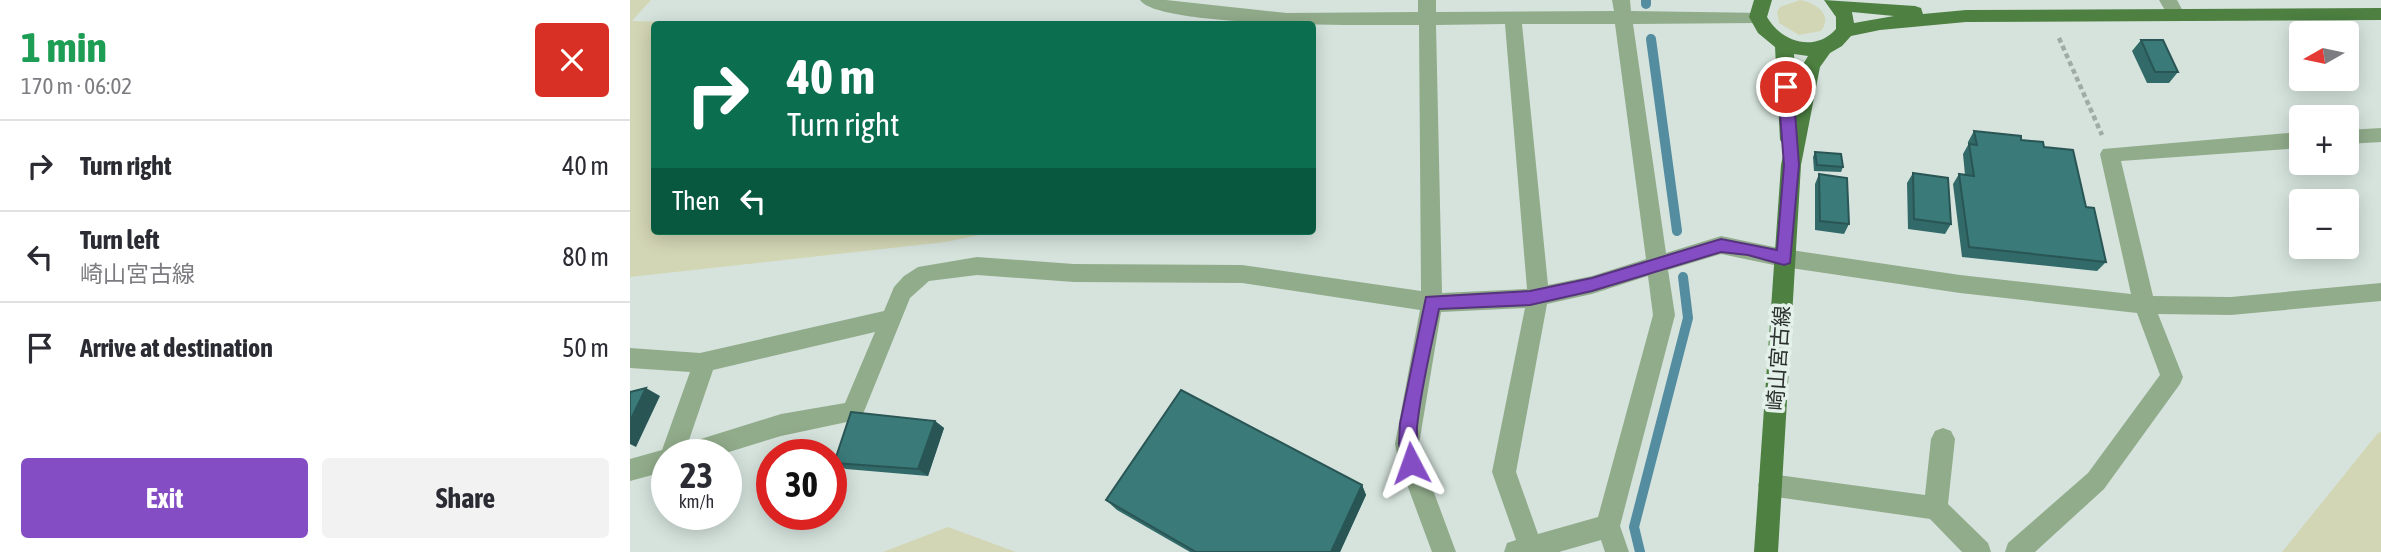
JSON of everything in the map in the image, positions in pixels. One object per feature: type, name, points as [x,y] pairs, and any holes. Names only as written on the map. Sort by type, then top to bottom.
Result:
[{"type":"main road","name":"崎山宮古線","points":[[1834,1],[1850,6],[1966,16]]},
{"type":"main road","name":"崎山宮古線","points":[[1766,552],[1791,165],[1811,66],[1824,48],[1840,38],[1845,31],[1845,16],[1834,1]]},
{"type":"main road","name":"崎山宮古線","points":[[1845,31],[1880,24],[1966,16],[2172,7],[2381,14]]},
{"type":"main road","points":[[1761,8],[1766,32],[1784,44],[1811,50],[1824,48]]},
{"type":"main road","name":"崎山宮古線","points":[[1784,44],[1791,165]]},
{"type":"street","points":[[1149,0],[1164,6],[1287,19],[1428,9],[1513,19],[1622,9],[1761,8]]},
{"type":"street","points":[[1287,0],[1287,19]]},
{"type":"street","points":[[1428,9],[1432,302],[1407,444],[1411,463],[1444,552]]},
{"type":"street","points":[[1617,552],[1608,526],[1664,315],[1622,9]]},
{"type":"street","points":[[1513,19],[1538,296],[1504,472],[1523,549],[1608,526]]},
{"type":"street","points":[[2359,136],[2381,135]]},
{"type":"street","points":[[2017,552],[2096,481],[2172,377],[2144,305],[2110,154],[2289,141]]},
{"type":"street","points":[[736,439],[781,425],[853,412],[902,293],[911,282],[925,273],[977,266],[1074,273],[1242,274],[1432,302],[1538,296],[1592,285],[1721,245],[1784,258],[1973,286],[2144,305],[2231,306],[2381,292]]},
{"type":"street","points":[[630,358],[705,362],[892,319]]},
{"type":"street","points":[[678,439],[705,362]]},
{"type":"street","points":[[1936,508],[1942,439]]},
{"type":"street","points":[[630,470],[651,464]]},
{"type":"street","points":[[1770,485],[1936,508],[1979,552]]},
{"type":"path","points":[[2057,34],[2110,154]]},
{"type":"green space","points":[[630,0],[651,0],[632,21],[651,21],[651,235],[979,235],[946,242],[630,277]]},
{"type":"green space","points":[[1800,0],[1821,10],[1825,19],[1821,31],[1799,35],[1779,23],[1777,12],[1780,7]]},
{"type":"green space","points":[[2381,432],[2381,552],[2282,552],[2378,433]]},
{"type":"green space","points":[[948,527],[1016,552],[883,552]]},
{"type":"building","points":[[2141,40],[2163,40],[2178,72],[2155,72]]},
{"type":"building","points":[[1974,131],[2021,136],[2021,140],[2043,142],[2044,147],[2073,150],[2086,207],[2094,208],[2106,262],[1969,247],[1959,174],[1974,176],[1969,144],[1977,145]]},
{"type":"building","points":[[1815,152],[1841,154],[1843,167],[1817,165]]},
{"type":"building","points":[[1913,173],[1948,178],[1951,224],[1914,219]]},
{"type":"building","points":[[1819,174],[1847,178],[1849,224],[1820,221]]},
{"type":"building","points":[[646,388],[630,421],[630,392]]},
{"type":"building","points":[[1181,390],[1362,485],[1331,552],[1196,552],[1106,500]]},
{"type":"building","points":[[851,412],[935,421],[918,469],[847,464],[847,439],[842,439]]},
{"type":"waterway","points":[[1651,39],[1677,231]]},
{"type":"waterway","points":[[1640,552],[1634,527],[1688,318],[1683,277]]},
{"type":"route","points":[[1411,463],[1407,444],[1409,424],[1432,302],[1530,298],[1592,285],[1721,245],[1784,258],[1791,165],[1786,87]]}]
